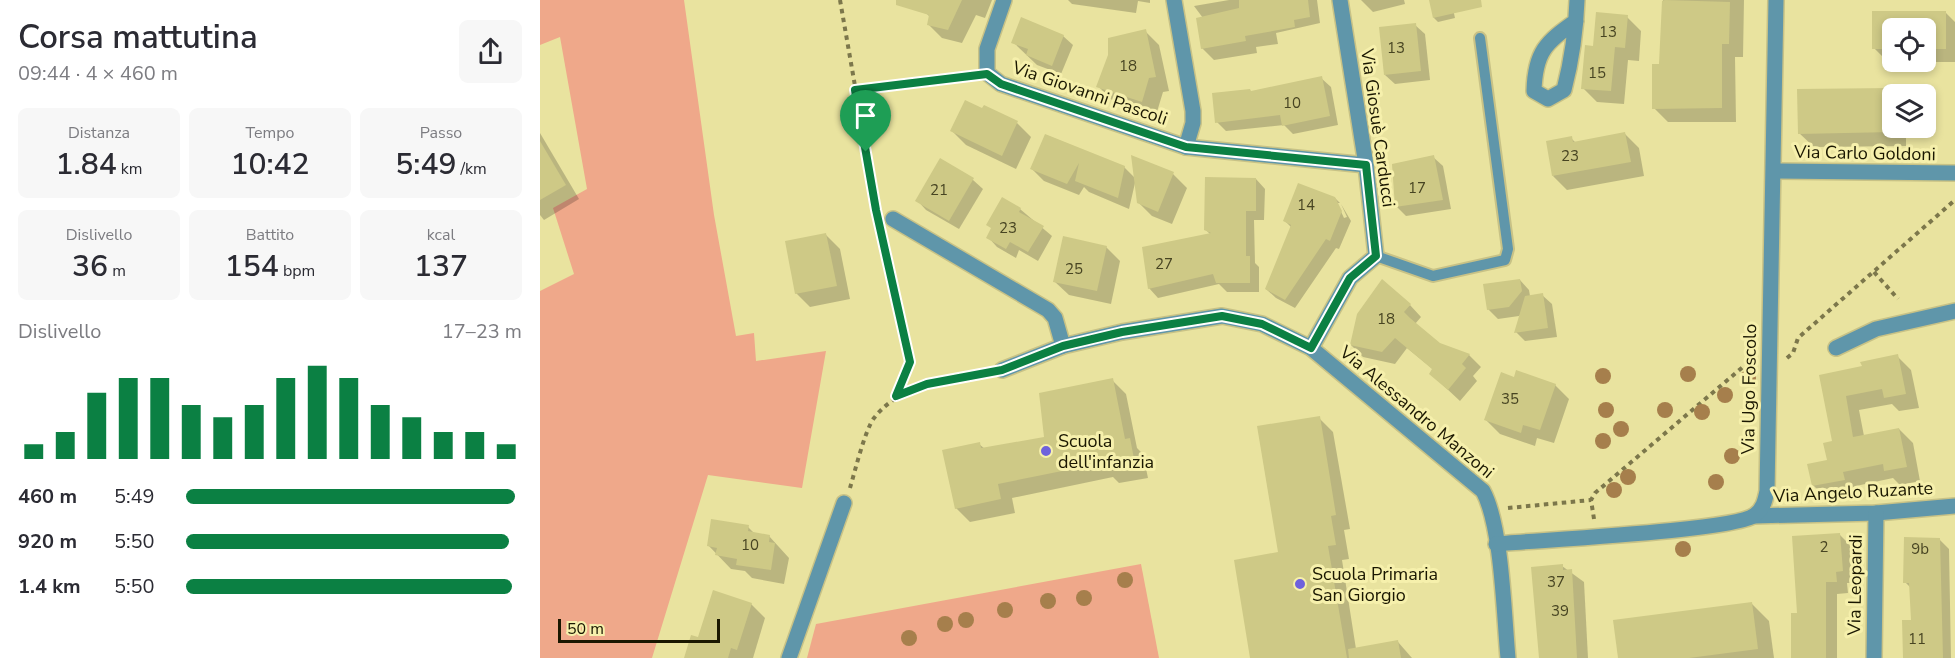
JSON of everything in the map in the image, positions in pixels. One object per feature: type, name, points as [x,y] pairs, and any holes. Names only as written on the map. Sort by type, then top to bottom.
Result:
[{"type":"street","name":"Via Giovanni Pascoli","points":[[1004,0],[987,49],[987,74],[1001,84],[1186,147],[1366,165]]},
{"type":"street","name":"Via Giovanni Pascoli","points":[[1174,0],[1193,111],[1193,123],[1186,147]]},
{"type":"street","name":"Via Giosuè Carducci","points":[[1340,0],[1366,165],[1376,256]]},
{"type":"street","points":[[1576,21],[1548,41],[1534,69],[1534,91],[1548,99],[1564,90],[1574,53],[1576,21],[1577,0]]},
{"type":"street","name":"Via Ugo Foscolo","points":[[1754,516],[1764,504],[1767,491],[1775,171],[1776,0]]},
{"type":"street","name":"Via Carlo Goldoni","points":[[1775,171],[1955,173]]},
{"type":"street","points":[[886,220],[1048,310],[1055,318],[1063,346]]},
{"type":"street","points":[[1311,348],[1350,278],[1376,256]]},
{"type":"street","points":[[1836,348],[1876,329],[1955,311]]},
{"type":"street","name":"Via Alessandro Manzoni","points":[[1002,370],[1063,346],[1122,332],[1222,316],[1262,324],[1311,348],[1479,486],[1488,500],[1496,544],[1508,658]]},
{"type":"street","points":[[789,658],[844,503]]},
{"type":"street","name":"Via Angelo Ruzante","points":[[1754,516],[1876,513],[1955,506]]},
{"type":"street","name":"Via Leopardi","points":[[1874,658],[1876,513]]},
{"type":"street","points":[[1496,544],[1709,525],[1754,516]]},
{"type":"lane","points":[[1376,256],[1434,276],[1505,260],[1508,249],[1480,38]]},
{"type":"path","points":[[840,0],[876,210],[886,220]]},
{"type":"path","points":[[855,90],[987,74]]},
{"type":"path","points":[[1782,358],[1793,353],[1798,338],[1955,200]]},
{"type":"path","points":[[844,503],[873,419],[896,396],[910,362],[882,232]]},
{"type":"path","points":[[1874,272],[1898,299]]},
{"type":"path","points":[[1594,521],[1591,500],[1595,493],[1754,357]]},
{"type":"path","points":[[896,396],[927,384],[1002,370]]},
{"type":"path","points":[[1504,508],[1591,500]]},
{"type":"shaded area","points":[[540,0],[684,0],[714,215],[736,336],[754,333],[756,361],[826,351],[802,488],[708,475],[652,658],[540,658],[540,291],[574,274],[553,208],[587,189],[560,37],[540,45]]},
{"type":"shaded area","points":[[1141,564],[1159,658],[807,658],[816,624]]},
{"type":"building","points":[[896,0],[962,0],[948,30],[927,25],[929,15],[896,5]]},
{"type":"building","points":[[1239,0],[1308,0],[1310,17],[1294,20],[1295,27],[1245,36],[1246,41],[1201,49],[1196,18],[1239,8]]},
{"type":"building","points":[[1429,0],[1481,0],[1482,7],[1433,18]]},
{"type":"building","points":[[1662,1],[1730,2],[1729,44],[1722,44],[1722,108],[1652,109],[1652,64],[1659,64]]},
{"type":"building","points":[[1872,11],[1946,11],[1946,49],[1936,49],[1936,18],[1882,18],[1882,49],[1872,49]]},
{"type":"building","points":[[1596,12],[1628,15],[1625,48],[1615,47],[1611,91],[1581,89],[1585,45],[1593,46]]},
{"type":"building","points":[[1021,17],[1064,35],[1052,66],[1026,55],[1028,49],[1011,43]]},
{"type":"building","points":[[1416,23],[1421,71],[1384,75],[1379,27]]},
{"type":"building","points":[[1146,29],[1156,77],[1149,78],[1142,102],[1096,87],[1108,55],[1108,38]]},
{"type":"building","points":[[1322,76],[1330,116],[1282,126],[1280,115],[1215,123],[1212,93],[1250,89],[1251,91]]},
{"type":"building","points":[[1882,88],[1882,132],[1798,134],[1797,89]]},
{"type":"building","points":[[965,100],[982,108],[984,105],[1018,121],[1002,156],[950,131]]},
{"type":"building","points":[[1625,132],[1631,162],[1552,176],[1546,141],[1572,136],[1573,142]]},
{"type":"building","points":[[1045,134],[1125,166],[1118,198],[1075,181],[1079,163],[1067,184],[1030,169]]},
{"type":"building","points":[[540,141],[566,185],[540,200]]},
{"type":"building","points":[[1131,155],[1174,172],[1158,212],[1137,203]]},
{"type":"building","points":[[1434,155],[1443,200],[1395,207],[1392,164]]},
{"type":"building","points":[[940,158],[974,178],[949,221],[915,201]]},
{"type":"building","points":[[1205,177],[1256,178],[1256,211],[1246,211],[1246,256],[1250,256],[1250,283],[1216,283],[1213,274],[1148,289],[1142,247],[1211,233],[1204,230]]},
{"type":"building","points":[[1298,183],[1335,197],[1342,211],[1330,241],[1326,239],[1285,300],[1265,289],[1291,225],[1283,221]]},
{"type":"building","points":[[1002,197],[1021,208],[1019,212],[1044,226],[1028,252],[1010,242],[1006,249],[986,238],[991,228],[986,225]]},
{"type":"building","points":[[826,233],[837,286],[795,294],[785,241]]},
{"type":"building","points":[[1063,236],[1107,246],[1097,291],[1053,282]]},
{"type":"building","points":[[1382,279],[1411,304],[1404,312],[1410,318],[1440,343],[1470,354],[1462,364],[1466,368],[1448,390],[1429,374],[1432,369],[1395,338],[1382,352],[1350,345],[1357,314]]},
{"type":"building","points":[[1520,279],[1522,291],[1509,307],[1487,310],[1483,284]]},
{"type":"building","points":[[1543,293],[1548,328],[1514,333],[1525,296]]},
{"type":"building","points":[[1898,354],[1906,394],[1884,398],[1882,389],[1846,396],[1853,437],[1899,428],[1907,467],[1884,471],[1883,464],[1843,472],[1845,480],[1812,486],[1807,464],[1827,460],[1823,443],[1832,441],[1819,375],[1862,366],[1860,362]]},
{"type":"building","points":[[1516,370],[1556,384],[1540,430],[1523,425],[1521,433],[1484,420],[1501,372],[1514,377]]},
{"type":"building","points":[[1113,378],[1125,439],[1130,438],[1135,464],[1104,470],[1102,463],[998,484],[1001,499],[955,509],[942,450],[980,442],[981,448],[1044,437],[1039,393]]},
{"type":"building","points":[[1320,416],[1336,515],[1331,516],[1336,545],[1328,546],[1347,658],[1250,658],[1234,560],[1278,552],[1257,426]]},
{"type":"building","points":[[711,519],[749,525],[748,531],[770,535],[769,542],[775,543],[771,570],[736,565],[737,559],[715,555],[717,548],[707,546]]},
{"type":"building","points":[[1840,533],[1843,571],[1836,572],[1837,582],[1826,582],[1826,658],[1791,658],[1791,613],[1797,613],[1792,536]]},
{"type":"building","points":[[1904,537],[1940,538],[1943,658],[1903,658],[1902,620],[1911,620],[1909,583],[1903,583]]},
{"type":"building","points":[[1563,564],[1563,570],[1572,569],[1577,658],[1539,658],[1531,567]]},
{"type":"building","points":[[713,590],[752,603],[737,650],[731,648],[728,658],[684,658],[691,635],[698,637]]},
{"type":"building","points":[[1752,602],[1758,649],[1689,658],[1618,658],[1613,620]]},
{"type":"building","points":[[1398,640],[1401,658],[1349,658],[1348,649]]},
{"type":"place","name":"Scuola dell'infanzia","points":[[1046,451]]},
{"type":"place","name":"Scuola Primaria San Giorgio","points":[[1300,584]]},
{"type":"route","points":[[987,74],[1001,84],[1186,147],[1366,165],[1376,256],[1350,278],[1311,348],[1262,324],[1222,316],[1122,332],[1063,346],[1002,370],[927,384],[896,396],[910,362],[876,210],[866,152],[855,90],[987,74]]}]
